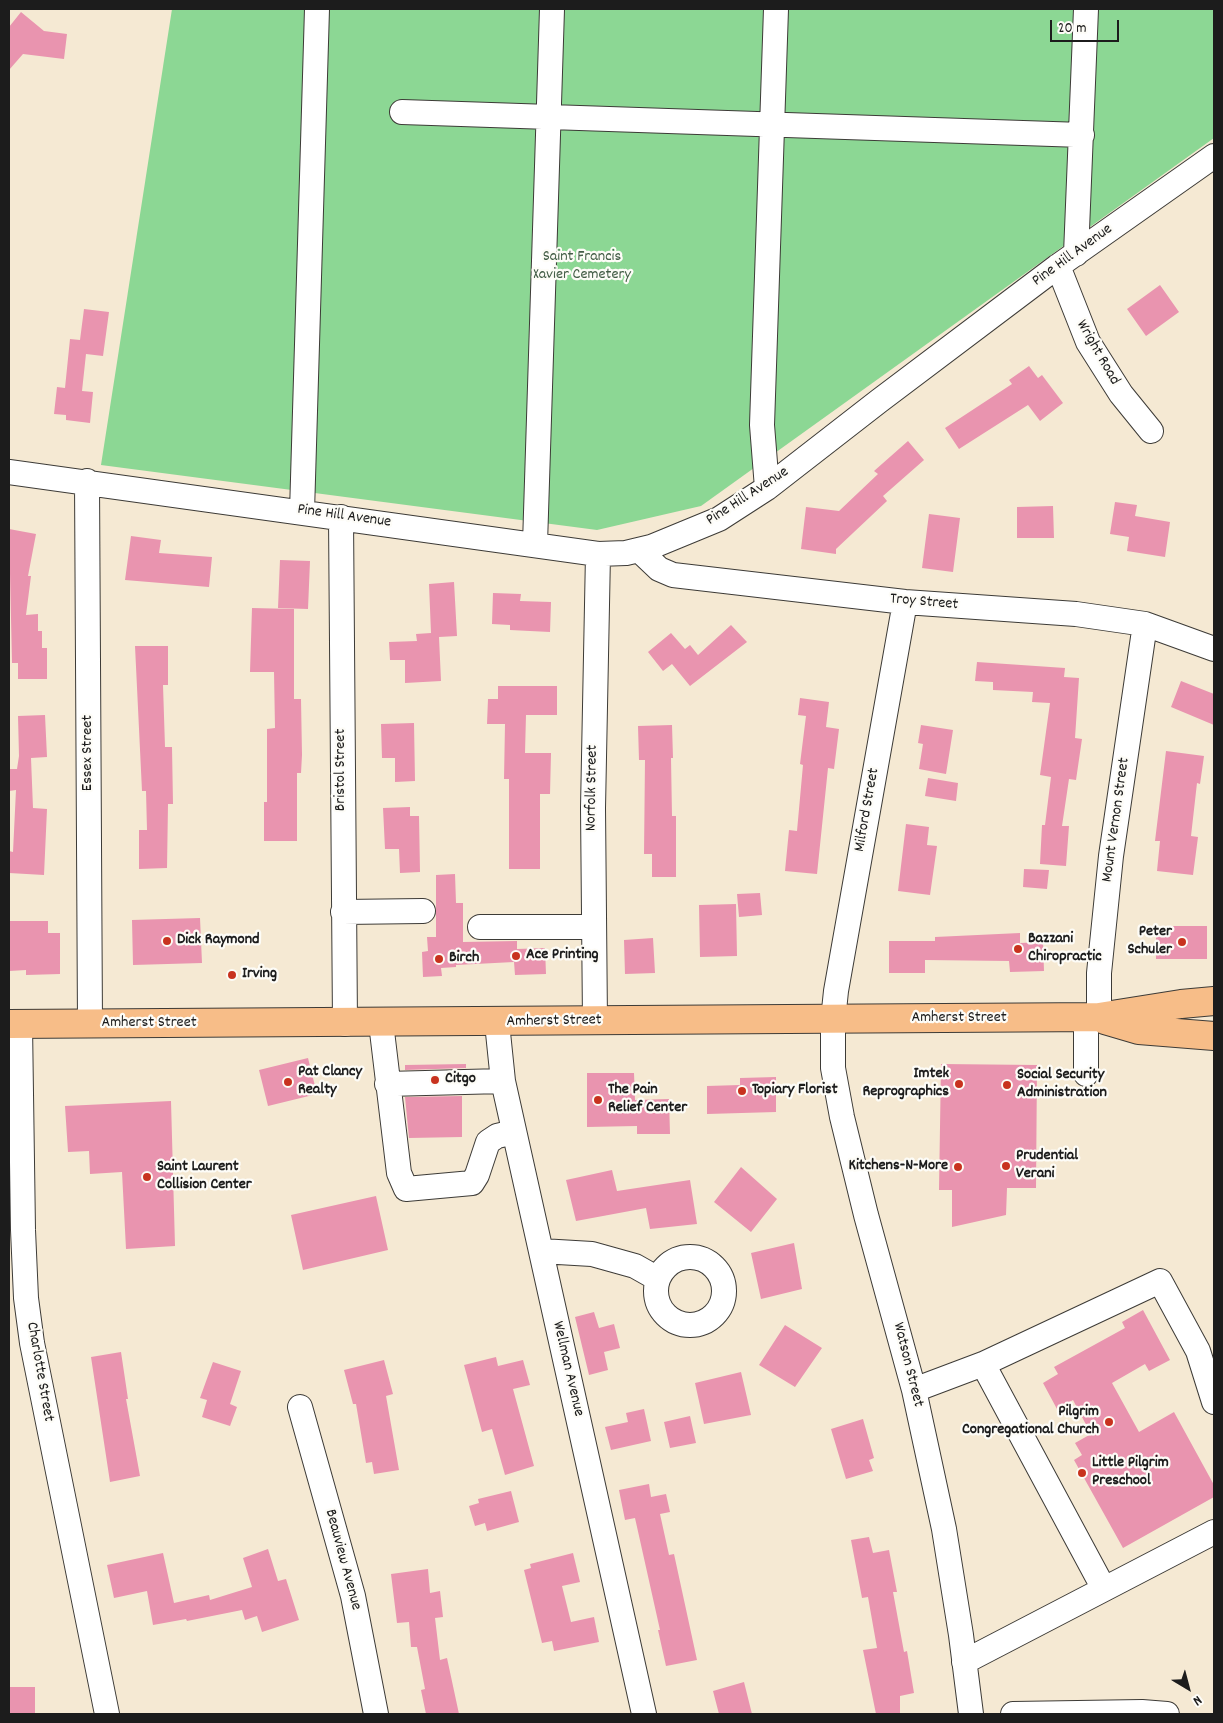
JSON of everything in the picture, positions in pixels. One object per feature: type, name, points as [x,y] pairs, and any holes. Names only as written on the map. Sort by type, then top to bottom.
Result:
[{"type":"main road","name":"Amherst Street","points":[[14,1025],[497,1023],[1093,1017],[1214,1001]]},
{"type":"main road","name":"Amherst Street","points":[[1093,1017],[1139,1030],[1214,1036]]},
{"type":"street","points":[[302,512],[317,9]]},
{"type":"street","points":[[534,544],[550,117],[552,9]]},
{"type":"street","points":[[767,488],[762,425],[776,9]]},
{"type":"street","points":[[1067,260],[1082,134],[1086,9]]},
{"type":"street","points":[[402,112],[1082,134]]},
{"type":"street","name":"Pine Hill Avenue","points":[[9,472],[87,481],[598,554],[626,553],[639,550],[681,536],[719,519],[767,488],[1067,260],[1214,156]]},
{"type":"street","name":"Wright Road","points":[[1067,260],[1088,342],[1121,394],[1151,431]]},
{"type":"street","name":"Essex Street","points":[[87,481],[90,1024]]},
{"type":"street","name":"Bristol Street","points":[[341,517],[345,1024]]},
{"type":"street","name":"Troy Street","points":[[639,550],[659,569],[673,575],[905,602],[1076,614],[1145,624],[1214,649]]},
{"type":"street","name":"Norfolk Street","points":[[595,1022],[593,808],[598,554]]},
{"type":"street","name":"Milford Street","points":[[833,1020],[836,991],[905,602]]},
{"type":"street","name":"Mount Vernon Street","points":[[1086,1074],[1111,856],[1145,624]]},
{"type":"street","points":[[343,912],[423,911]]},
{"type":"street","points":[[480,927],[594,927]]},
{"type":"street","name":"Watson Street","points":[[833,1020],[833,1068],[842,1117],[866,1215],[914,1390],[944,1529],[971,1714]]},
{"type":"street","points":[[381,1023],[399,1173],[406,1189],[472,1183],[477,1175],[488,1142],[498,1136],[514,1132]]},
{"type":"street","name":"Wellman Avenue","points":[[497,1023],[503,1081],[644,1714]]},
{"type":"street","name":"Charlotte Street","points":[[14,1025],[15,1127],[25,1279],[32,1343],[107,1714]]},
{"type":"street","points":[[387,1084],[503,1081]]},
{"type":"street","points":[[541,1251],[592,1254],[635,1266],[658,1279]]},
{"type":"street","points":[[914,1390],[983,1364],[1160,1281],[1198,1351],[1214,1402]]},
{"type":"street","points":[[983,1364],[1104,1589]]},
{"type":"street","name":"Beauview Avenue","points":[[300,1407],[353,1596],[376,1714]]},
{"type":"street","points":[[964,1662],[1214,1532]]},
{"type":"street","points":[[1013,1714],[1142,1712],[1167,1714]]},
{"type":"green space","name":"Saint Francis Xavier Cemetery","points":[[172,9],[1214,9],[1214,138],[701,506],[597,530],[101,465]]},
{"type":"building","points":[[21,12],[44,31],[67,34],[64,59],[23,54],[9,70],[9,27]]},
{"type":"building","points":[[1160,285],[1179,312],[1146,336],[1127,309]]},
{"type":"building","points":[[84,309],[109,312],[103,356],[86,354],[82,391],[93,392],[90,423],[66,420],[66,415],[54,414],[57,387],[65,388],[70,339],[80,340]]},
{"type":"building","points":[[1029,366],[1038,378],[1042,375],[1063,403],[1040,421],[1028,405],[959,449],[945,428],[1012,384],[1009,380]]},
{"type":"building","points":[[908,441],[924,460],[883,496],[887,501],[836,549],[836,554],[801,549],[806,507],[839,511],[878,474],[874,471]]},
{"type":"building","points":[[1115,502],[1137,505],[1135,516],[1170,522],[1165,557],[1127,551],[1129,537],[1110,534]]},
{"type":"building","points":[[1053,506],[1054,538],[1017,538],[1017,507]]},
{"type":"building","points":[[929,514],[960,518],[953,572],[922,568]]},
{"type":"building","points":[[9,529],[36,534],[28,576],[31,576],[26,615],[38,614],[38,631],[42,631],[42,648],[47,648],[47,679],[18,679],[18,663],[12,663]]},
{"type":"building","points":[[131,536],[161,540],[159,553],[212,557],[209,587],[125,580]]},
{"type":"building","points":[[280,560],[310,561],[308,609],[278,608]]},
{"type":"building","points":[[454,582],[457,636],[439,637],[441,681],[405,683],[405,660],[390,660],[389,642],[417,641],[416,634],[431,633],[429,584]]},
{"type":"building","points":[[493,593],[521,594],[520,601],[551,602],[550,632],[510,630],[510,625],[492,624]]},
{"type":"building","points":[[252,608],[294,609],[294,699],[301,699],[302,755],[301,773],[297,773],[297,841],[264,841],[264,802],[267,802],[267,729],[275,728],[274,672],[250,672]]},
{"type":"building","points":[[731,625],[747,642],[690,686],[672,664],[663,671],[648,652],[671,633],[685,649],[690,645],[698,655]]},
{"type":"building","points":[[135,646],[168,646],[168,685],[163,685],[165,747],[172,747],[173,804],[168,804],[167,868],[139,869],[139,830],[147,830],[146,791],[142,791]]},
{"type":"building","points":[[977,662],[1065,668],[1064,677],[1079,678],[1075,738],[1082,739],[1076,780],[1069,779],[1062,826],[1069,826],[1066,866],[1040,864],[1042,825],[1045,825],[1051,777],[1040,775],[1050,703],[1032,702],[1033,692],[993,690],[993,682],[975,681]]},
{"type":"building","points":[[1181,681],[1214,694],[1214,725],[1171,707]]},
{"type":"building","points":[[498,686],[557,686],[557,715],[526,715],[525,753],[551,753],[550,794],[540,794],[540,869],[509,869],[509,779],[504,779],[505,724],[487,724],[488,699],[498,699]]},
{"type":"building","points":[[800,698],[829,702],[826,727],[839,729],[834,769],[828,768],[817,874],[785,871],[789,830],[797,831],[803,765],[800,764],[806,716],[798,715]]},
{"type":"building","points":[[45,715],[47,757],[31,758],[33,808],[47,809],[44,875],[9,873],[9,851],[13,852],[16,790],[9,791],[9,769],[17,769],[19,756],[18,716]]},
{"type":"building","points":[[414,723],[415,781],[395,782],[395,758],[382,758],[381,724]]},
{"type":"building","points":[[672,725],[672,816],[676,816],[676,877],[652,877],[652,854],[644,854],[645,760],[639,760],[638,726]]},
{"type":"building","points":[[921,725],[953,730],[946,774],[919,769],[923,744],[918,743]]},
{"type":"building","points":[[1166,751],[1204,756],[1200,784],[1197,783],[1191,836],[1198,837],[1193,875],[1157,871],[1160,841],[1155,841]]},
{"type":"building","points":[[928,778],[958,783],[956,801],[925,796]]},
{"type":"building","points":[[410,807],[410,816],[419,816],[420,872],[400,873],[399,849],[385,849],[383,808]]},
{"type":"building","points":[[906,824],[929,827],[927,845],[937,846],[930,895],[898,891]]},
{"type":"building","points":[[1024,869],[1049,870],[1047,889],[1023,887]]},
{"type":"building","points":[[455,874],[456,903],[463,903],[463,942],[517,941],[517,949],[545,948],[546,974],[515,975],[514,962],[456,965],[456,967],[441,968],[442,976],[423,977],[422,952],[428,951],[427,937],[436,937],[436,875]]},
{"type":"building","points":[[760,893],[762,915],[739,917],[737,894]]},
{"type":"building","points":[[736,904],[737,956],[700,957],[699,905]]},
{"type":"building","name":"Dick Raymond","points":[[200,918],[202,963],[133,965],[132,920]]},
{"type":"building","points":[[9,921],[48,921],[48,933],[60,933],[60,974],[26,975],[26,970],[9,971]]},
{"type":"building","name":"Peter Schuler","points":[[1156,926],[1207,926],[1207,959],[1156,959]]},
{"type":"building","points":[[1020,933],[1020,943],[1043,942],[1044,971],[1010,972],[1009,961],[925,960],[925,973],[889,973],[889,941],[935,941],[935,937]]},
{"type":"building","points":[[653,938],[655,973],[625,974],[624,940]]},
{"type":"building","name":"Pat Clancy Realty","points":[[308,1058],[317,1094],[268,1106],[259,1070]]},
{"type":"building","points":[[466,1064],[466,1068],[405,1070],[405,1065]]},
{"type":"building","points":[[941,1064],[1037,1065],[1036,1188],[1007,1188],[1006,1215],[952,1227],[952,1190],[939,1190]]},
{"type":"building","points":[[587,1073],[634,1073],[635,1100],[669,1099],[670,1134],[637,1134],[637,1126],[587,1127]]},
{"type":"building","name":"Topiary Florist","points":[[776,1077],[776,1112],[707,1114],[707,1086],[740,1085],[740,1078]]},
{"type":"building","points":[[462,1096],[462,1137],[409,1138],[405,1097]]},
{"type":"building","name":"Saint Laurent Collision Center","points":[[171,1101],[175,1246],[126,1249],[122,1172],[90,1174],[89,1151],[68,1152],[65,1106]]},
{"type":"building","points":[[741,1167],[777,1199],[751,1232],[714,1202]]},
{"type":"building","points":[[612,1170],[617,1191],[690,1180],[697,1224],[650,1229],[646,1208],[576,1221],[566,1180]]},
{"type":"building","points":[[376,1196],[388,1250],[303,1270],[291,1215]]},
{"type":"building","points":[[794,1243],[802,1289],[761,1299],[751,1253]]},
{"type":"building","name":"Pilgrim Congregational Church","points":[[1143,1310],[1170,1360],[1149,1371],[1145,1364],[1112,1383],[1139,1432],[1174,1412],[1214,1485],[1214,1497],[1123,1548],[1074,1460],[1082,1455],[1075,1443],[1091,1434],[1073,1400],[1057,1409],[1043,1383],[1058,1374],[1054,1367],[1125,1328],[1122,1322]]},
{"type":"building","points":[[594,1312],[599,1328],[614,1324],[620,1348],[604,1352],[608,1370],[589,1375],[575,1317]]},
{"type":"building","points":[[785,1325],[822,1348],[795,1387],[759,1365]]},
{"type":"building","points":[[121,1352],[128,1399],[126,1399],[140,1476],[110,1482],[91,1357]]},
{"type":"building","points":[[496,1357],[498,1366],[523,1360],[530,1385],[513,1389],[534,1466],[505,1475],[492,1429],[482,1432],[464,1365]]},
{"type":"building","points":[[384,1360],[393,1394],[386,1396],[399,1470],[374,1474],[372,1462],[366,1463],[356,1404],[353,1404],[344,1370]]},
{"type":"building","points":[[213,1362],[241,1371],[230,1404],[237,1407],[230,1426],[202,1417],[207,1400],[200,1398]]},
{"type":"building","points":[[741,1372],[751,1415],[704,1424],[695,1383]]},
{"type":"building","points":[[644,1409],[651,1441],[611,1450],[605,1427],[628,1422],[626,1413]]},
{"type":"building","points":[[690,1416],[696,1443],[670,1448],[664,1422]]},
{"type":"building","points":[[863,1419],[874,1458],[869,1460],[873,1471],[846,1479],[831,1429]]},
{"type":"building","points":[[649,1484],[651,1497],[666,1494],[670,1512],[660,1514],[669,1555],[674,1554],[697,1660],[666,1666],[658,1630],[660,1630],[635,1518],[625,1520],[619,1490]]},
{"type":"building","points":[[511,1491],[519,1522],[487,1531],[485,1523],[475,1526],[469,1506],[479,1503],[478,1499]]},
{"type":"building","points":[[869,1537],[873,1553],[889,1550],[897,1592],[893,1592],[904,1652],[907,1651],[914,1693],[900,1696],[900,1714],[876,1714],[863,1650],[877,1648],[868,1597],[862,1598],[851,1540]]},
{"type":"building","points":[[268,1549],[278,1581],[286,1579],[299,1620],[262,1632],[257,1616],[245,1620],[242,1610],[187,1621],[186,1619],[153,1625],[147,1591],[114,1598],[107,1565],[163,1553],[174,1603],[209,1595],[210,1600],[252,1587],[243,1558]]},
{"type":"building","points":[[573,1553],[580,1582],[562,1586],[571,1622],[594,1617],[599,1642],[554,1651],[552,1641],[542,1643],[524,1570],[531,1568],[530,1564]]},
{"type":"building","points":[[428,1569],[430,1593],[440,1591],[443,1617],[435,1618],[440,1660],[447,1658],[459,1714],[426,1714],[421,1690],[425,1689],[417,1647],[411,1647],[409,1622],[397,1623],[391,1574]]},
{"type":"building","points":[[744,1682],[752,1714],[719,1714],[713,1691]]},
{"type":"building","points":[[9,1687],[35,1687],[35,1714],[9,1714]]},
{"type":"place","name":"Dick Raymond","points":[[167,941]]},
{"type":"place","name":"Peter Schuler","points":[[1182,942]]},
{"type":"place","name":"Bazzani Chiropractic","points":[[1018,949]]},
{"type":"place","name":"Ace Printing","points":[[516,956]]},
{"type":"place","name":"Birch","points":[[439,959]]},
{"type":"place","name":"Irving","points":[[232,975]]},
{"type":"place","name":"Citgo","points":[[435,1080]]},
{"type":"place","name":"Pat Clancy Realty","points":[[288,1082]]},
{"type":"place","name":"Imtek Reprographics","points":[[959,1084]]},
{"type":"place","name":"Social Security Administration","points":[[1007,1085]]},
{"type":"place","name":"Topiary Florist","points":[[742,1091]]},
{"type":"place","name":"The Pain Relief Center","points":[[598,1100]]},
{"type":"place","name":"Prudential Verani","points":[[1006,1166]]},
{"type":"place","name":"Kitchens-N-More","points":[[958,1167]]},
{"type":"place","name":"Saint Laurent Collision Center","points":[[147,1177]]},
{"type":"place","name":"Pilgrim Congregational Church","points":[[1109,1422]]},
{"type":"place","name":"Little Pilgrim Preschool","points":[[1082,1473]]}]
